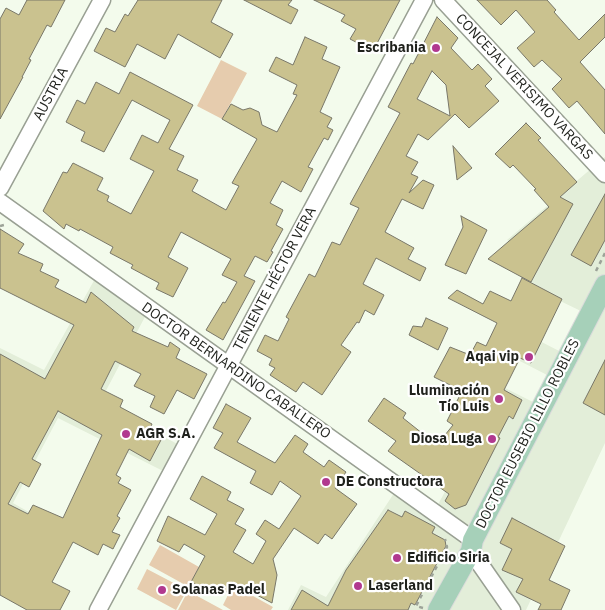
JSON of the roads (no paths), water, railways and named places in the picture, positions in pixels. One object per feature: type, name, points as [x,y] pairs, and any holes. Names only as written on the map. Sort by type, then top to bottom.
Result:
[{"type":"main road","name":"DOCTOR EUSEBIO LILLO ROBLES","points":[[431,610],[472,545],[605,285]]},
{"type":"street","name":"AUSTRIA","points":[[0,188],[102,0]]},
{"type":"street","name":"TENIENTE HÉCTOR VERA","points":[[98,610],[424,0]]},
{"type":"street","name":"CONCEJAL VERISIMO VARGAS","points":[[443,0],[605,174]]},
{"type":"street","name":"DOCTOR BERNARDINO CABALLERO","points":[[0,202],[472,545],[512,610]]},
{"type":"place","name":"Escribania","points":[[436,48]]},
{"type":"place","name":"Aqai vip","points":[[529,357]]},
{"type":"place","name":"Lluminación Tío Luis","points":[[499,399]]},
{"type":"place","name":"AGR S.A.","points":[[126,434]]},
{"type":"place","name":"Diosa Luga","points":[[492,439]]},
{"type":"place","name":"DE Constructora","points":[[326,482]]},
{"type":"place","name":"Edificio Siria","points":[[397,558]]},
{"type":"place","name":"Laserland","points":[[358,586]]},
{"type":"place","name":"Solanas Padel","points":[[162,590]]}]
